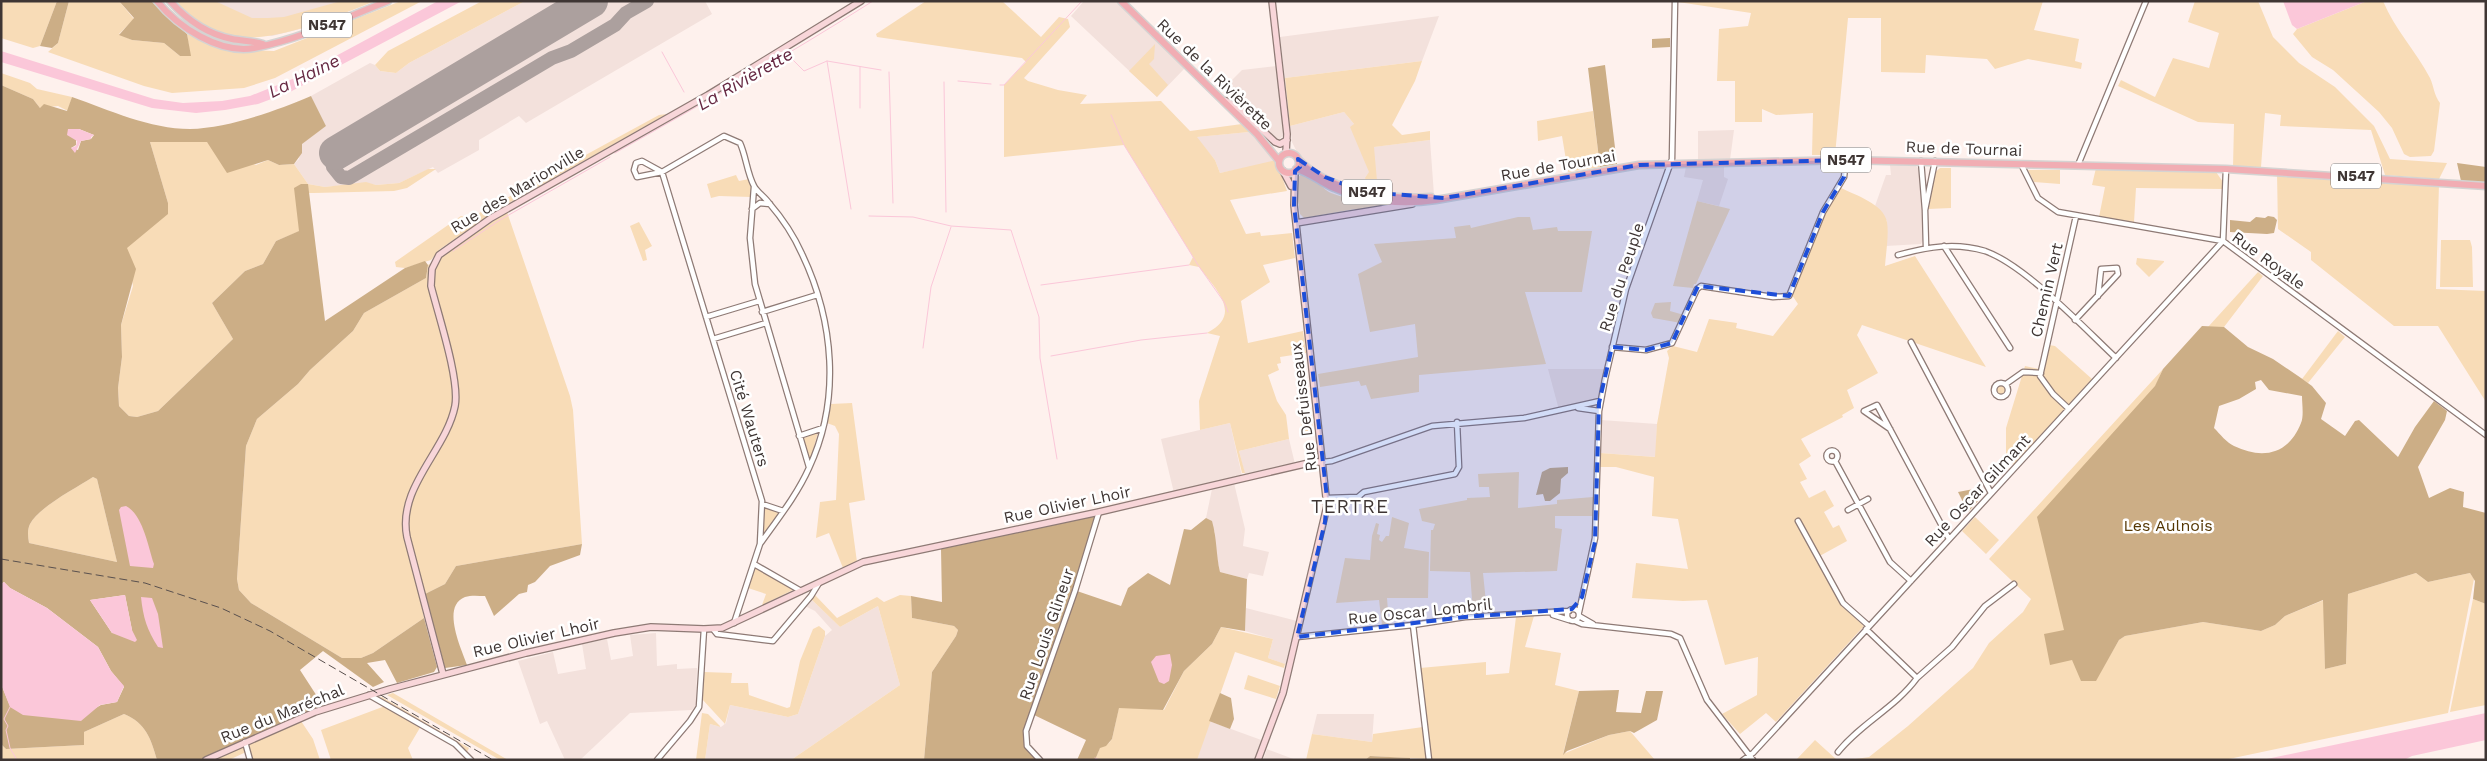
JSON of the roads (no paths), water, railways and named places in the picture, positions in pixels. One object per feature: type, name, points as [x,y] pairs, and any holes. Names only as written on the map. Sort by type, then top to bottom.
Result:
[{"type":"main road","name":"N547","points":[[157,1],[181,25],[208,40],[244,48],[253,48],[305,33],[388,1]]},
{"type":"main road","name":"N547","points":[[170,1],[184,15],[207,30],[234,39],[264,44]]},
{"type":"main road","name":"Rue de la Rivièrette","points":[[1121,1],[1268,145],[1279,161]]},
{"type":"main road","name":"Rue de la Rivièrette","points":[[1268,145],[1287,153]]},
{"type":"main road","points":[[1287,153],[1298,159],[1296,170],[1289,173],[1283,171],[1279,161],[1287,153]]},
{"type":"main road","name":"Rue de Tournai","points":[[1298,159],[1325,177],[1364,192],[1398,197],[1444,198]]},
{"type":"main road","name":"Rue de Tournai","points":[[1296,170],[1334,188],[1361,197],[1418,202],[1601,171],[1671,164],[1846,160],[2226,169],[2486,186]]},
{"type":"street","name":"Rue des Marionville","points":[[443,674],[407,537],[405,522],[411,496],[451,419],[456,398],[455,384],[430,282],[436,259],[449,246],[501,211],[708,95],[861,1]]},
{"type":"street","points":[[1272,1],[1287,137],[1287,153]]},
{"type":"street","name":"Rue du Peuple","points":[[1579,614],[1596,538],[1600,400],[1626,289],[1671,164],[1675,1]]},
{"type":"street","points":[[2078,165],[2146,1]]},
{"type":"street","points":[[1222,99],[1240,110],[1274,142],[1280,144],[1287,137]]},
{"type":"street","name":"Cité Wauters","points":[[734,623],[760,544],[762,504],[662,172],[642,161],[636,163],[634,170],[638,177],[662,172],[724,136],[741,144],[754,187],[770,204],[794,238],[817,296],[830,359],[830,381],[823,428],[809,469],[760,544]]},
{"type":"street","points":[[1612,347],[1646,350],[1672,344],[1697,289],[1701,286],[1773,297],[1788,296],[1823,212],[1844,177],[1846,160]]},
{"type":"street","points":[[1922,161],[1926,247]]},
{"type":"street","points":[[1925,210],[1935,162]]},
{"type":"street","name":"Rue Royale","points":[[2021,164],[2035,193],[2042,202],[2058,212],[2223,241],[2486,435]]},
{"type":"street","points":[[2223,241],[2226,169]]},
{"type":"street","name":"Rue Defuisseaux","points":[[1293,192],[1296,170]]},
{"type":"street","name":"Rue Defuisseaux","points":[[1258,760],[1282,698],[1325,522],[1327,498],[1293,192],[1290,181],[1283,171]]},
{"type":"street","points":[[754,187],[750,238],[759,301],[809,469]]},
{"type":"street","name":"Rue de Tournai","points":[[1296,223],[1418,202]]},
{"type":"street","points":[[752,209],[760,204],[770,204]]},
{"type":"street","name":"Chemin Vert","points":[[2041,371],[2076,216]]},
{"type":"street","name":"Rue Oscar Gilmant","points":[[1743,760],[1751,758],[1911,580],[2223,241]]},
{"type":"street","points":[[1944,246],[2010,348]]},
{"type":"street","points":[[1898,255],[1926,247],[1944,246],[1979,250],[1995,256],[2019,270],[2116,358]]},
{"type":"street","points":[[2075,320],[2098,296],[2119,272],[2117,268],[2101,269],[2098,296]]},
{"type":"street","points":[[762,312],[817,296]]},
{"type":"street","points":[[706,317],[759,301]]},
{"type":"street","points":[[713,339],[766,323]]},
{"type":"street","points":[[1911,342],[1992,493]]},
{"type":"street","points":[[2006,384],[2023,372],[2041,371],[2046,386],[2069,409]]},
{"type":"street","points":[[1323,462],[1332,461],[1422,429],[1457,422],[1524,418],[1576,408],[1600,400]]},
{"type":"street","points":[[1890,429],[1864,411],[1877,406],[1890,429],[1949,539]]},
{"type":"street","points":[[1576,408],[1599,411]]},
{"type":"street","points":[[1327,498],[1358,497],[1364,492],[1457,473],[1460,467],[1457,422]]},
{"type":"street","points":[[799,436],[823,428]]},
{"type":"street","points":[[1835,461],[1890,562],[1911,580]]},
{"type":"street","name":"Rue Olivier Lhoir","points":[[368,695],[526,653],[638,628],[713,629],[734,623],[863,562],[1099,512],[1313,462],[1323,462]]},
{"type":"street","points":[[1848,510],[1868,499]]},
{"type":"street","points":[[762,504],[782,512]]},
{"type":"street","name":"Rue Louis Glineur","points":[[1040,760],[1028,746],[1026,732],[1075,591],[1099,512]]},
{"type":"street","points":[[1798,521],[1843,602],[1917,678]]},
{"type":"street","points":[[754,564],[801,591]]},
{"type":"street","name":"Rue Olivier Lhoir","points":[[713,629],[717,634],[773,641],[811,596],[820,582]]},
{"type":"street","points":[[1838,752],[1848,740],[1902,698],[1917,678],[1952,647],[1985,606],[2014,584]]},
{"type":"street","points":[[1569,620],[1570,610],[1582,597]]},
{"type":"street","points":[[1570,610],[1596,625]]},
{"type":"street","name":"Rue Oscar Lombril","points":[[1296,637],[1413,625],[1465,617],[1570,610]]},
{"type":"street","name":"Rue Oscar Lombril","points":[[1547,613],[1582,624],[1671,634],[1680,638],[1707,700],[1751,758]]},
{"type":"street","points":[[1575,621],[1579,614]]},
{"type":"street","points":[[1413,625],[1429,760]]},
{"type":"street","points":[[657,760],[690,722],[699,707],[704,629]]},
{"type":"street","name":"Rue du Maréchal","points":[[206,760],[315,712],[368,695],[455,744],[471,760]]},
{"type":"street","points":[[246,742],[250,760]]},
{"type":"water","name":"La Haine","points":[[438,1],[462,1],[290,92],[258,104],[225,110],[196,113],[152,108],[1,62],[1,51],[154,99],[183,103],[222,101],[250,96],[295,78]]},
{"type":"water","points":[[2283,1],[2367,1],[2297,29],[2292,25]]},
{"type":"water","points":[[68,129],[79,129],[94,135],[91,139],[81,141],[75,153],[71,148],[76,146],[77,141],[67,135]]},
{"type":"water","points":[[126,506],[137,516],[141,524],[154,564],[153,568],[130,566],[119,510],[121,507]]},
{"type":"water","points":[[4,582],[10,588],[47,608],[98,647],[111,671],[124,686],[117,702],[100,705],[81,721],[23,715],[10,707],[1,684],[1,584]]},
{"type":"water","points":[[125,595],[132,630],[137,640],[135,642],[112,633],[90,600]]},
{"type":"water","points":[[141,597],[152,598],[158,614],[163,648],[158,647],[148,629]]},
{"type":"water","points":[[1170,654],[1172,665],[1169,681],[1164,684],[1159,682],[1151,662],[1156,656]]},
{"type":"water","points":[[2486,713],[2486,740],[2412,756],[2404,760],[2262,760]]},
{"type":"waterway","name":"La Rivièrette","points":[[615,153],[777,60],[873,1]]},
{"type":"waterway","points":[[1000,85],[1004,85],[1082,1]]},
{"type":"waterway","points":[[662,52],[684,92]]},
{"type":"waterway","points":[[787,54],[804,71],[827,61],[881,70]]},
{"type":"waterway","points":[[827,61],[851,209]]},
{"type":"waterway","points":[[860,67],[860,108]]},
{"type":"waterway","points":[[889,72],[893,203]]},
{"type":"waterway","points":[[958,81],[991,84]]},
{"type":"waterway","points":[[944,82],[946,212]]},
{"type":"waterway","points":[[1111,115],[1124,145],[1198,265],[1224,302],[1228,312]]},
{"type":"waterway","name":"La Rivièrette","points":[[453,251],[500,220],[610,157]]},
{"type":"waterway","points":[[869,216],[913,217],[951,226],[1011,230],[1039,317],[1040,358],[1057,459]]},
{"type":"waterway","points":[[923,348],[931,287],[951,227]]},
{"type":"waterway","points":[[1041,285],[1189,265]]},
{"type":"waterway","points":[[1051,356],[1141,340],[1207,333]]},
{"type":"waterway","points":[[10,707],[4,719],[8,726],[6,730],[10,748],[17,760]]},
{"type":"waterway","points":[[1095,758],[1100,760]]},
{"type":"railway","points":[[1,559],[145,583],[221,608],[270,631],[493,760]]},
{"type":"district","name":"TERTRE","points":[[1350,506]]},
{"type":"park label","name":"Les Aulnois","points":[[2168,525]]}]
